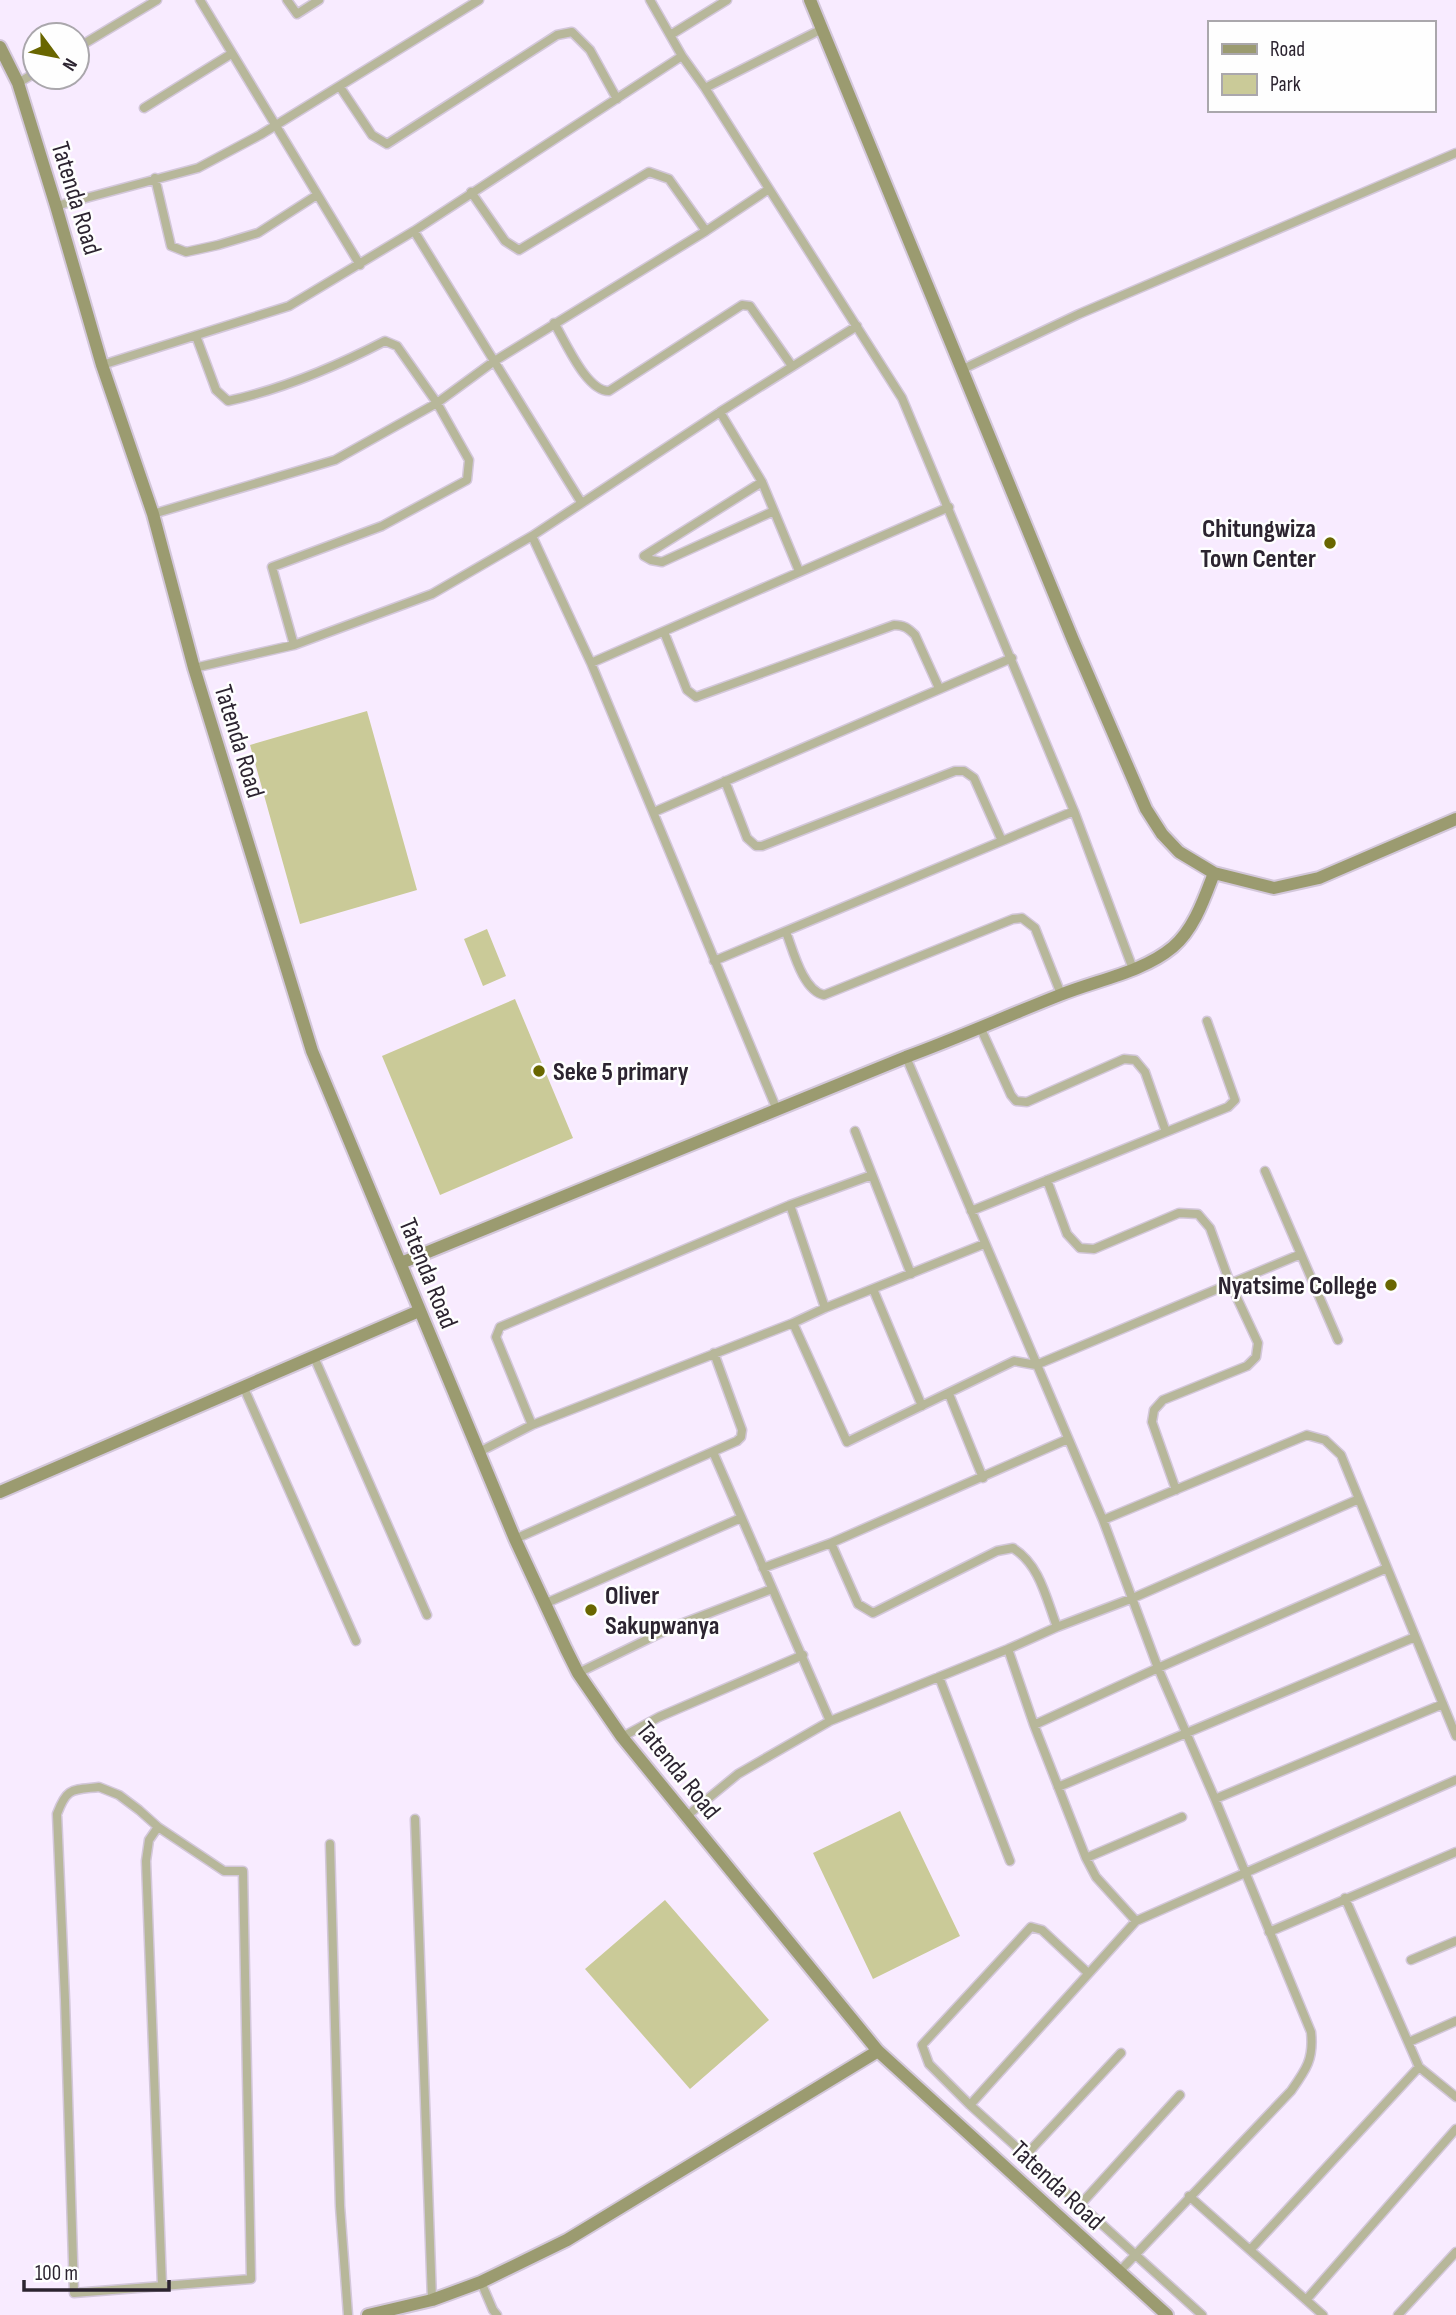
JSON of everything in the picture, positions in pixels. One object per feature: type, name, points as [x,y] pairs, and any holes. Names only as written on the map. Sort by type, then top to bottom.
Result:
[{"type":"street","points":[[91,40],[157,0]]},
{"type":"street","points":[[200,0],[360,265]]},
{"type":"street","points":[[287,0],[297,14],[319,0]]},
{"type":"street","points":[[57,206],[198,167],[260,135],[479,0]]},
{"type":"street","points":[[650,0],[672,34],[682,56],[902,397],[1012,657],[1074,811],[1133,969]]},
{"type":"street","points":[[672,34],[727,0]]},
{"type":"street","points":[[810,0],[1073,640],[1146,809],[1162,834],[1179,852],[1213,873],[1273,888],[1311,881],[1456,819]]},
{"type":"street","points":[[705,88],[822,29]]},
{"type":"street","points":[[340,87],[372,135],[387,144],[557,35],[572,32],[590,50],[617,99]]},
{"type":"street","name":"Tatenda Road","points":[[0,47],[18,83],[57,206],[102,365],[153,514],[194,668],[312,1051],[515,1539],[578,1672],[622,1737],[878,2051],[1167,2315]]},
{"type":"street","points":[[144,108],[232,54]]},
{"type":"street","points":[[102,365],[289,306],[360,265],[682,56]]},
{"type":"street","points":[[963,369],[1079,314],[1456,153]]},
{"type":"street","points":[[471,192],[505,241],[519,250],[649,172],[669,179],[706,231]]},
{"type":"street","points":[[156,178],[171,246],[186,252],[258,233],[317,195]]},
{"type":"street","points":[[153,514],[335,460],[437,404],[494,362],[769,189]]},
{"type":"street","points":[[414,230],[581,502]]},
{"type":"street","points":[[554,324],[588,380],[601,391],[609,391],[742,305],[750,306],[792,366]]},
{"type":"street","points":[[194,668],[294,645],[432,594],[532,536],[720,412],[857,326]]},
{"type":"street","points":[[196,336],[216,390],[228,401],[258,394],[339,365],[385,341],[397,346],[437,404],[469,460],[467,480],[382,526],[272,568],[294,645]]},
{"type":"street","points":[[720,412],[762,482],[799,571]]},
{"type":"street","points":[[762,482],[644,556],[662,562],[774,511]]},
{"type":"street","points":[[591,663],[949,507]]},
{"type":"street","points":[[532,536],[591,663],[778,1110]]},
{"type":"street","points":[[664,632],[687,690],[695,697],[894,625],[902,625],[915,635],[939,688]]},
{"type":"street","points":[[654,812],[1012,657]]},
{"type":"street","points":[[725,781],[747,838],[756,846],[761,846],[955,771],[964,771],[974,778],[1002,841]]},
{"type":"street","points":[[714,961],[1074,811]]},
{"type":"street","points":[[401,1263],[981,1029],[1061,994],[1160,957],[1174,946],[1187,930],[1203,902],[1213,873]]},
{"type":"street","points":[[786,932],[808,985],[824,995],[1013,919],[1022,918],[1035,928],[1061,994]]},
{"type":"street","points":[[971,1211],[1228,1107],[1235,1100],[1207,1021]]},
{"type":"street","points":[[981,1029],[1010,1095],[1016,1101],[1027,1102],[1124,1059],[1135,1060],[1145,1072],[1166,1132]]},
{"type":"street","points":[[906,1057],[1103,1520],[1158,1668],[1311,2032],[1313,2049],[1304,2072],[1291,2091],[1119,2272]]},
{"type":"street","points":[[855,1131],[912,1274]]},
{"type":"street","points":[[1265,1171],[1338,1340]]},
{"type":"street","points":[[532,1425],[496,1337],[500,1327],[790,1205],[872,1175]]},
{"type":"street","points":[[1047,1180],[1067,1234],[1080,1248],[1094,1249],[1179,1213],[1198,1214],[1210,1228],[1230,1283],[1258,1343],[1256,1357],[1247,1366],[1163,1400],[1154,1410],[1152,1422],[1176,1490]]},
{"type":"street","points":[[790,1205],[825,1308]]},
{"type":"street","points":[[479,1452],[532,1425],[793,1323],[984,1244]]},
{"type":"street","points":[[793,1323],[847,1442],[1014,1361],[1036,1365],[1301,1254]]},
{"type":"street","points":[[873,1289],[922,1406]]},
{"type":"street","points":[[0,1492],[419,1311]]},
{"type":"street","points":[[515,1539],[737,1441],[743,1433],[714,1353]]},
{"type":"street","points":[[314,1357],[427,1615]]},
{"type":"street","points":[[243,1386],[356,1641]]},
{"type":"street","points":[[949,1394],[983,1478]]},
{"type":"street","points":[[1103,1520],[1307,1435],[1325,1440],[1341,1455],[1456,1736]]},
{"type":"street","points":[[763,1568],[831,1543],[1068,1439]]},
{"type":"street","points":[[713,1452],[830,1721]]},
{"type":"street","points":[[688,1815],[738,1774],[830,1721],[1008,1649],[1057,1626],[1133,1598],[1359,1499]]},
{"type":"street","points":[[544,1604],[741,1518]]},
{"type":"street","points":[[831,1543],[858,1604],[873,1614],[997,1551],[1013,1548],[1025,1556],[1039,1576],[1057,1626]]},
{"type":"street","points":[[1034,1725],[1387,1568]]},
{"type":"street","points":[[578,1672],[673,1627],[772,1589]]},
{"type":"street","points":[[1058,1787],[1416,1637]]},
{"type":"street","points":[[1008,1649],[1034,1725],[1086,1858],[1096,1877],[1136,1921]]},
{"type":"street","points":[[622,1737],[659,1717],[803,1656]]},
{"type":"street","points":[[939,1677],[1010,1861]]},
{"type":"street","points":[[1215,1799],[1443,1704]]},
{"type":"street","points":[[970,2105],[1136,1921],[1456,1780]]},
{"type":"street","points":[[99,1787],[119,1796],[158,1827],[224,1871],[243,1871],[251,2279],[74,2292],[57,1814],[64,1797],[74,1790],[99,1787]]},
{"type":"street","points":[[1086,1858],[1182,1817]]},
{"type":"street","points":[[415,1819],[432,2300]]},
{"type":"street","points":[[158,1827],[149,1840],[146,1861],[162,2285]]},
{"type":"street","points":[[330,1844],[340,2206],[348,2315]]},
{"type":"street","points":[[1269,1932],[1456,1852]]},
{"type":"street","points":[[1345,1898],[1419,2067],[1456,2097]]},
{"type":"street","points":[[1088,1973],[1042,1930],[1031,1927],[922,2045],[929,2064],[970,2105],[1202,2315]]},
{"type":"street","points":[[1411,1960],[1456,1941]]},
{"type":"street","points":[[1409,2042],[1456,2021]]},
{"type":"street","points":[[368,2315],[388,2313],[481,2282],[566,2240],[878,2051]]},
{"type":"street","points":[[1026,2156],[1121,2053]]},
{"type":"street","points":[[1250,2250],[1419,2067]]},
{"type":"street","points":[[1080,2205],[1180,2095]]},
{"type":"street","points":[[1306,2300],[1456,2129]]},
{"type":"street","points":[[1189,2196],[1323,2315]]},
{"type":"street","points":[[1398,2315],[1456,2252]]},
{"type":"street","points":[[481,2282],[493,2310],[498,2315]]},
{"type":"green space","points":[[367,711],[417,890],[300,924],[250,745]]},
{"type":"green space","points":[[487,929],[506,976],[483,986],[464,939]]},
{"type":"green space","points":[[515,999],[573,1138],[440,1195],[382,1056]]},
{"type":"green space","points":[[900,1811],[960,1936],[873,1979],[813,1853]]},
{"type":"green space","points":[[665,1900],[769,2020],[690,2089],[585,1969]]},
{"type":"place","name":"Chitungwiza Town Center","points":[[1330,543]]},
{"type":"place","name":"Seke 5 primary","points":[[539,1071]]},
{"type":"place","name":"Nyatsime College","points":[[1391,1285]]},
{"type":"place","name":"Oliver Sakupwanya","points":[[591,1610]]}]
